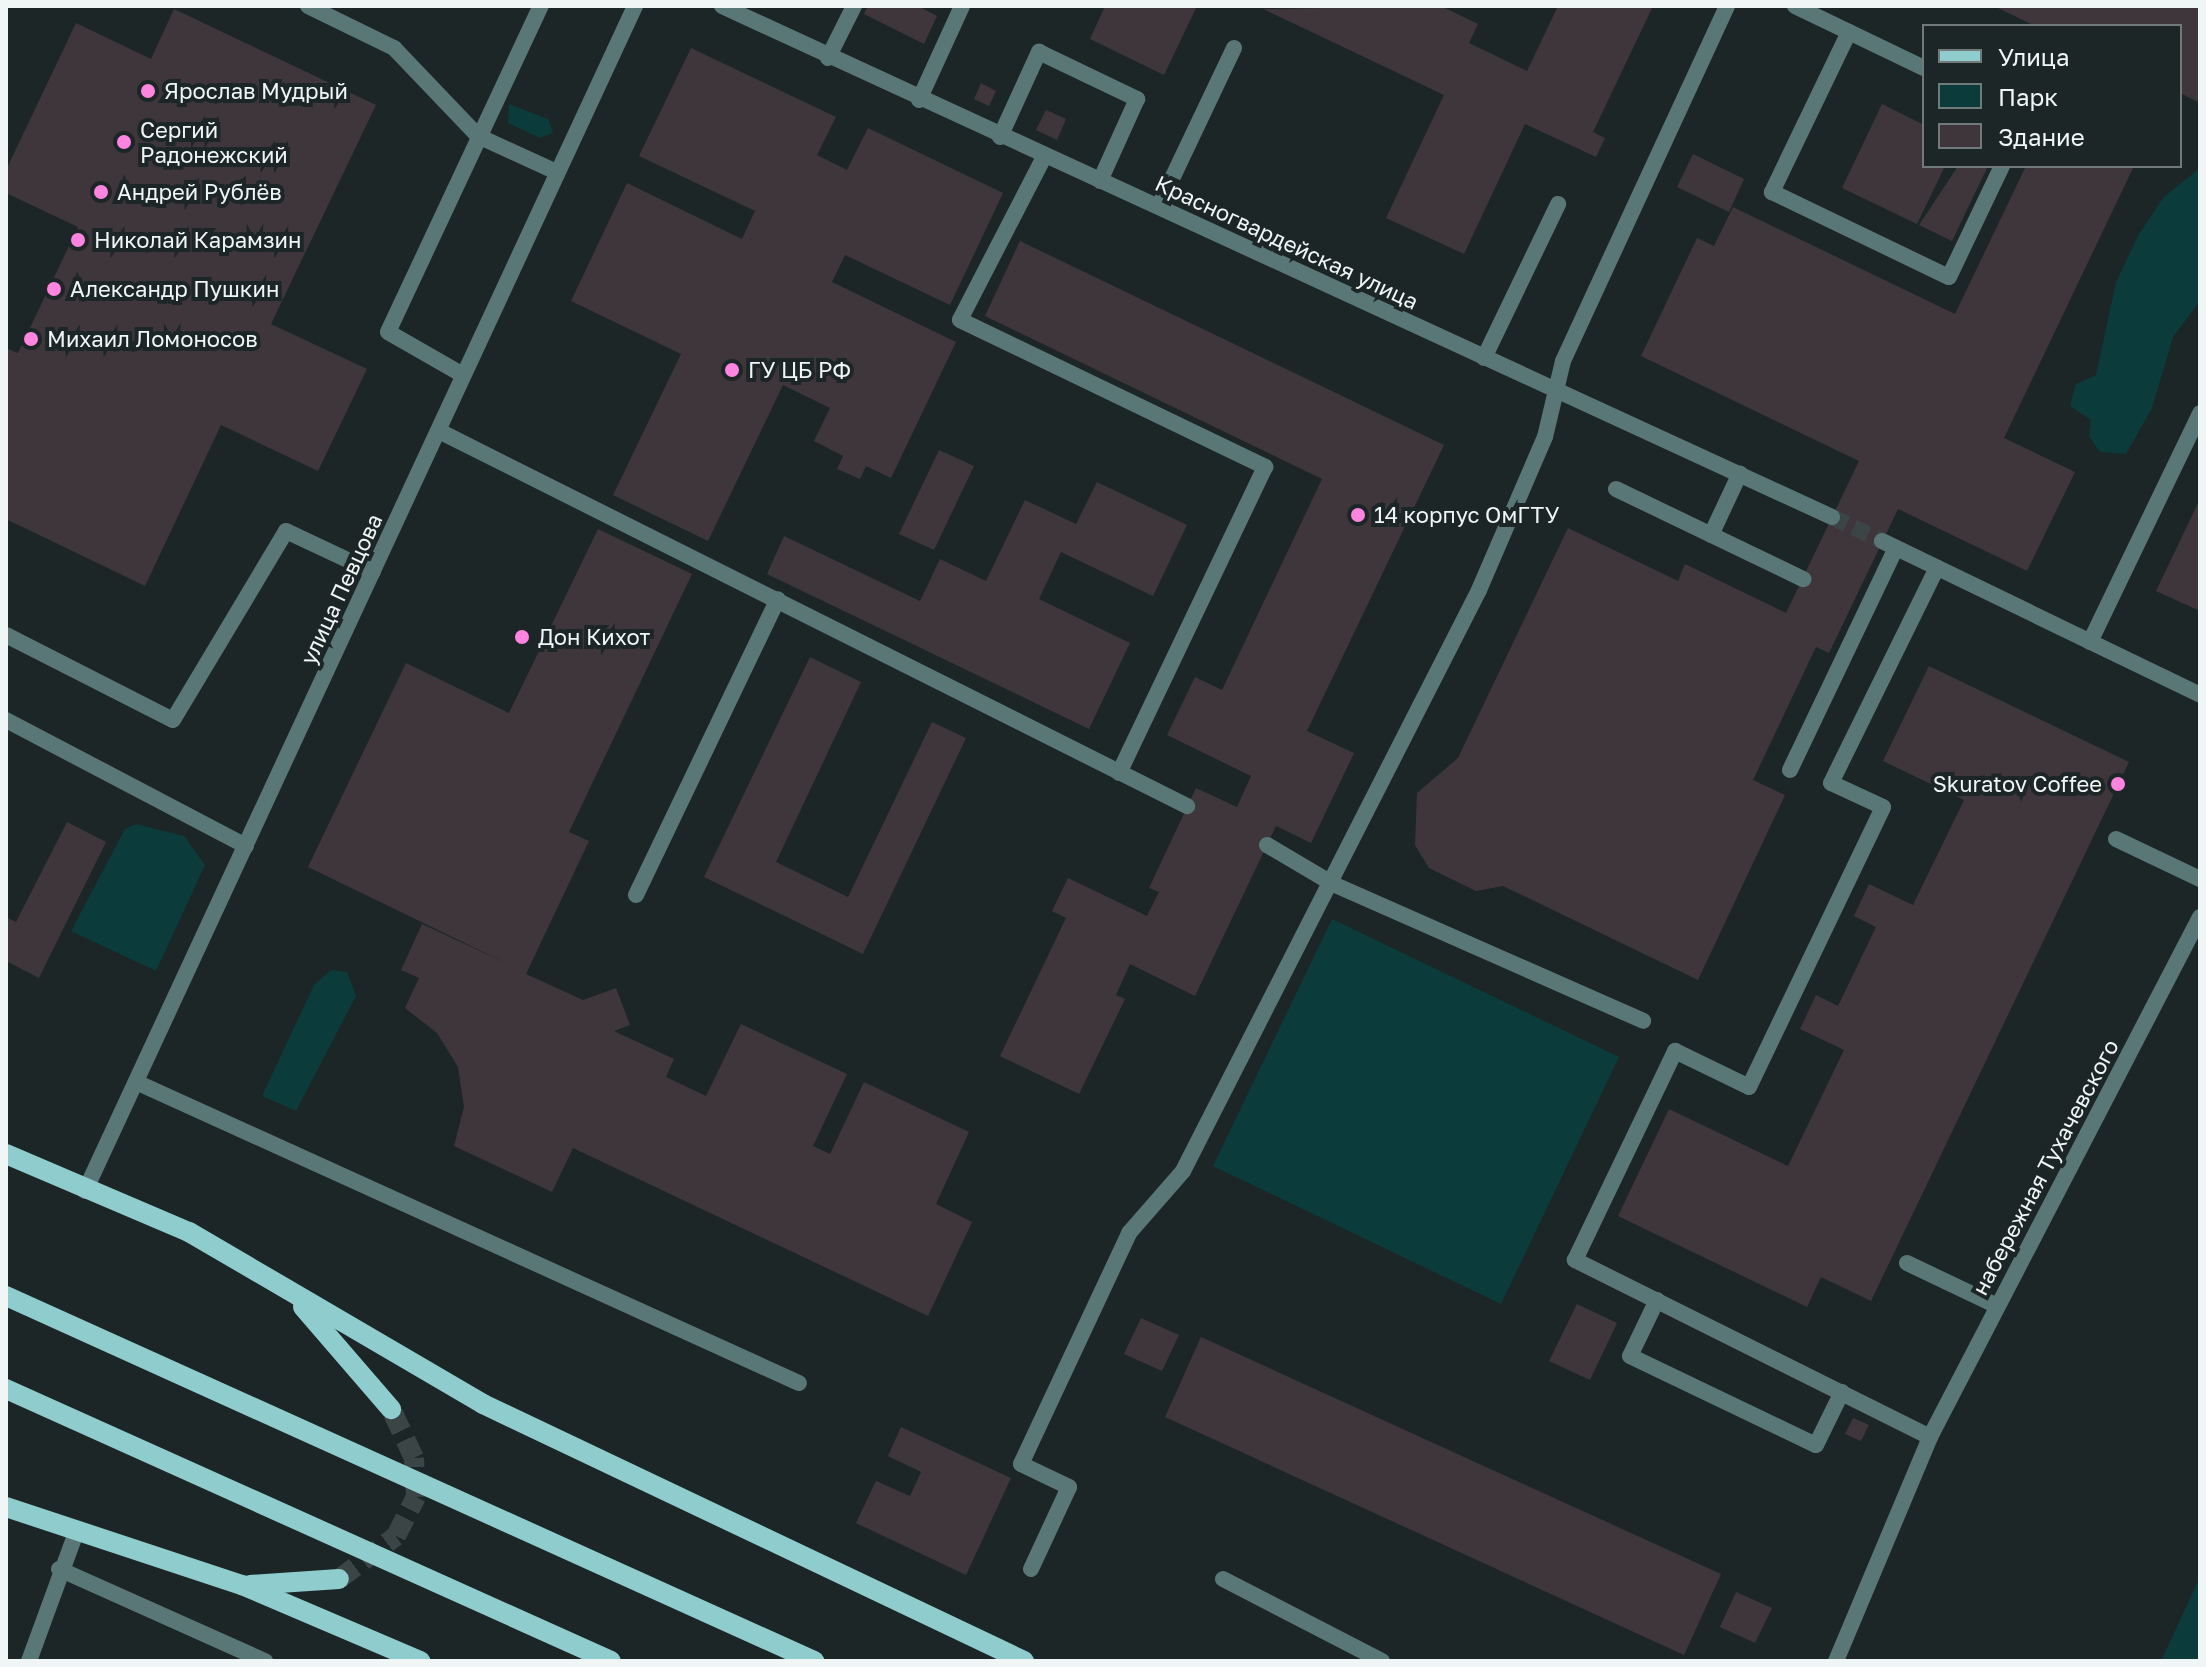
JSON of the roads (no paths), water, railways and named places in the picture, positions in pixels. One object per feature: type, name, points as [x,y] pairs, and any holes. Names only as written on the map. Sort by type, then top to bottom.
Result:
[{"type":"main road","points":[[6,1154],[85,1191],[189,1232],[483,1404],[1024,1661]]},
{"type":"main road","points":[[286,1289],[391,1409]]},
{"type":"main road","points":[[6,1296],[814,1661]]},
{"type":"main road","points":[[6,1389],[611,1661]]},
{"type":"main road","points":[[6,1507],[75,1535],[242,1585],[420,1661]]},
{"type":"main road","points":[[242,1585],[339,1579]]},
{"type":"street","points":[[308,6],[394,48],[478,136],[554,171]]},
{"type":"street","points":[[463,375],[388,332],[541,6]]},
{"type":"street","name":"улица Певцова","points":[[85,1191],[439,431],[554,171],[635,6]]},
{"type":"street","name":"Красногвардейская улица","points":[[722,6],[919,100],[1159,206],[1832,517]]},
{"type":"street","points":[[828,58],[854,6]]},
{"type":"street","points":[[919,100],[962,6]]},
{"type":"street","points":[[1031,1569],[1069,1487],[1021,1464],[1129,1233],[1183,1171],[1333,884],[1479,590],[1558,392],[1563,361],[1727,6]]},
{"type":"street","points":[[1795,6],[1922,67]]},
{"type":"street","points":[[1849,32],[1772,192],[1949,277],[2001,168]]},
{"type":"street","points":[[1159,206],[1234,48]]},
{"type":"street","points":[[1000,137],[1039,52],[1137,99],[1100,181]]},
{"type":"street","points":[[1044,157],[960,320],[1265,467],[1119,773]]},
{"type":"street","points":[[1484,358],[1558,204]]},
{"type":"street","points":[[2090,642],[2200,413]]},
{"type":"street","points":[[439,431],[1187,806]]},
{"type":"street","points":[[1711,535],[1740,473]]},
{"type":"street","points":[[1616,489],[1803,579]]},
{"type":"street","points":[[6,635],[173,720],[286,531],[373,572]]},
{"type":"street","points":[[1790,770],[1889,545],[2200,695]]},
{"type":"street","points":[[1930,1437],[1575,1260],[1675,1051],[1749,1087],[1883,807],[1831,783],[1937,568]]},
{"type":"street","points":[[636,895],[778,599]]},
{"type":"street","points":[[6,720],[246,846]]},
{"type":"street","points":[[2116,839],[2200,879]]},
{"type":"street","points":[[1267,845],[1333,884],[1643,1021]]},
{"type":"street","name":"набережная Тухачевского","points":[[1836,1661],[1930,1437],[2200,917]]},
{"type":"street","points":[[136,1082],[799,1383]]},
{"type":"street","points":[[1907,1263],[1997,1306]]},
{"type":"street","points":[[1657,1300],[1630,1356],[1816,1445],[1842,1392]]},
{"type":"street","points":[[37,1659],[59,1569],[75,1535]]},
{"type":"street","points":[[59,1569],[265,1661]]},
{"type":"street","points":[[1223,1579],[1382,1661]]},
{"type":"tunnel","points":[[1832,517],[1882,541]]},
{"type":"tunnel","points":[[339,1579],[396,1536],[416,1497],[414,1458],[391,1409]]},
{"type":"place","name":"Ярослав Мудрый","points":[[148,91]]},
{"type":"place","name":"Сергий Радонежский","points":[[124,142]]},
{"type":"place","name":"Андрей Рублёв","points":[[101,192]]},
{"type":"place","name":"Николай Карамзин","points":[[78,240]]},
{"type":"place","name":"Александр Пушкин","points":[[54,289]]},
{"type":"place","name":"Михаил Ломоносов","points":[[31,339]]},
{"type":"place","name":"ГУ ЦБ РФ","points":[[732,370]]},
{"type":"place","name":"14 корпус ОмГТУ","points":[[1358,515]]},
{"type":"place","name":"Дон Кихот","points":[[522,637]]},
{"type":"place","name":"Skuratov Coffee","points":[[2118,784]]}]
